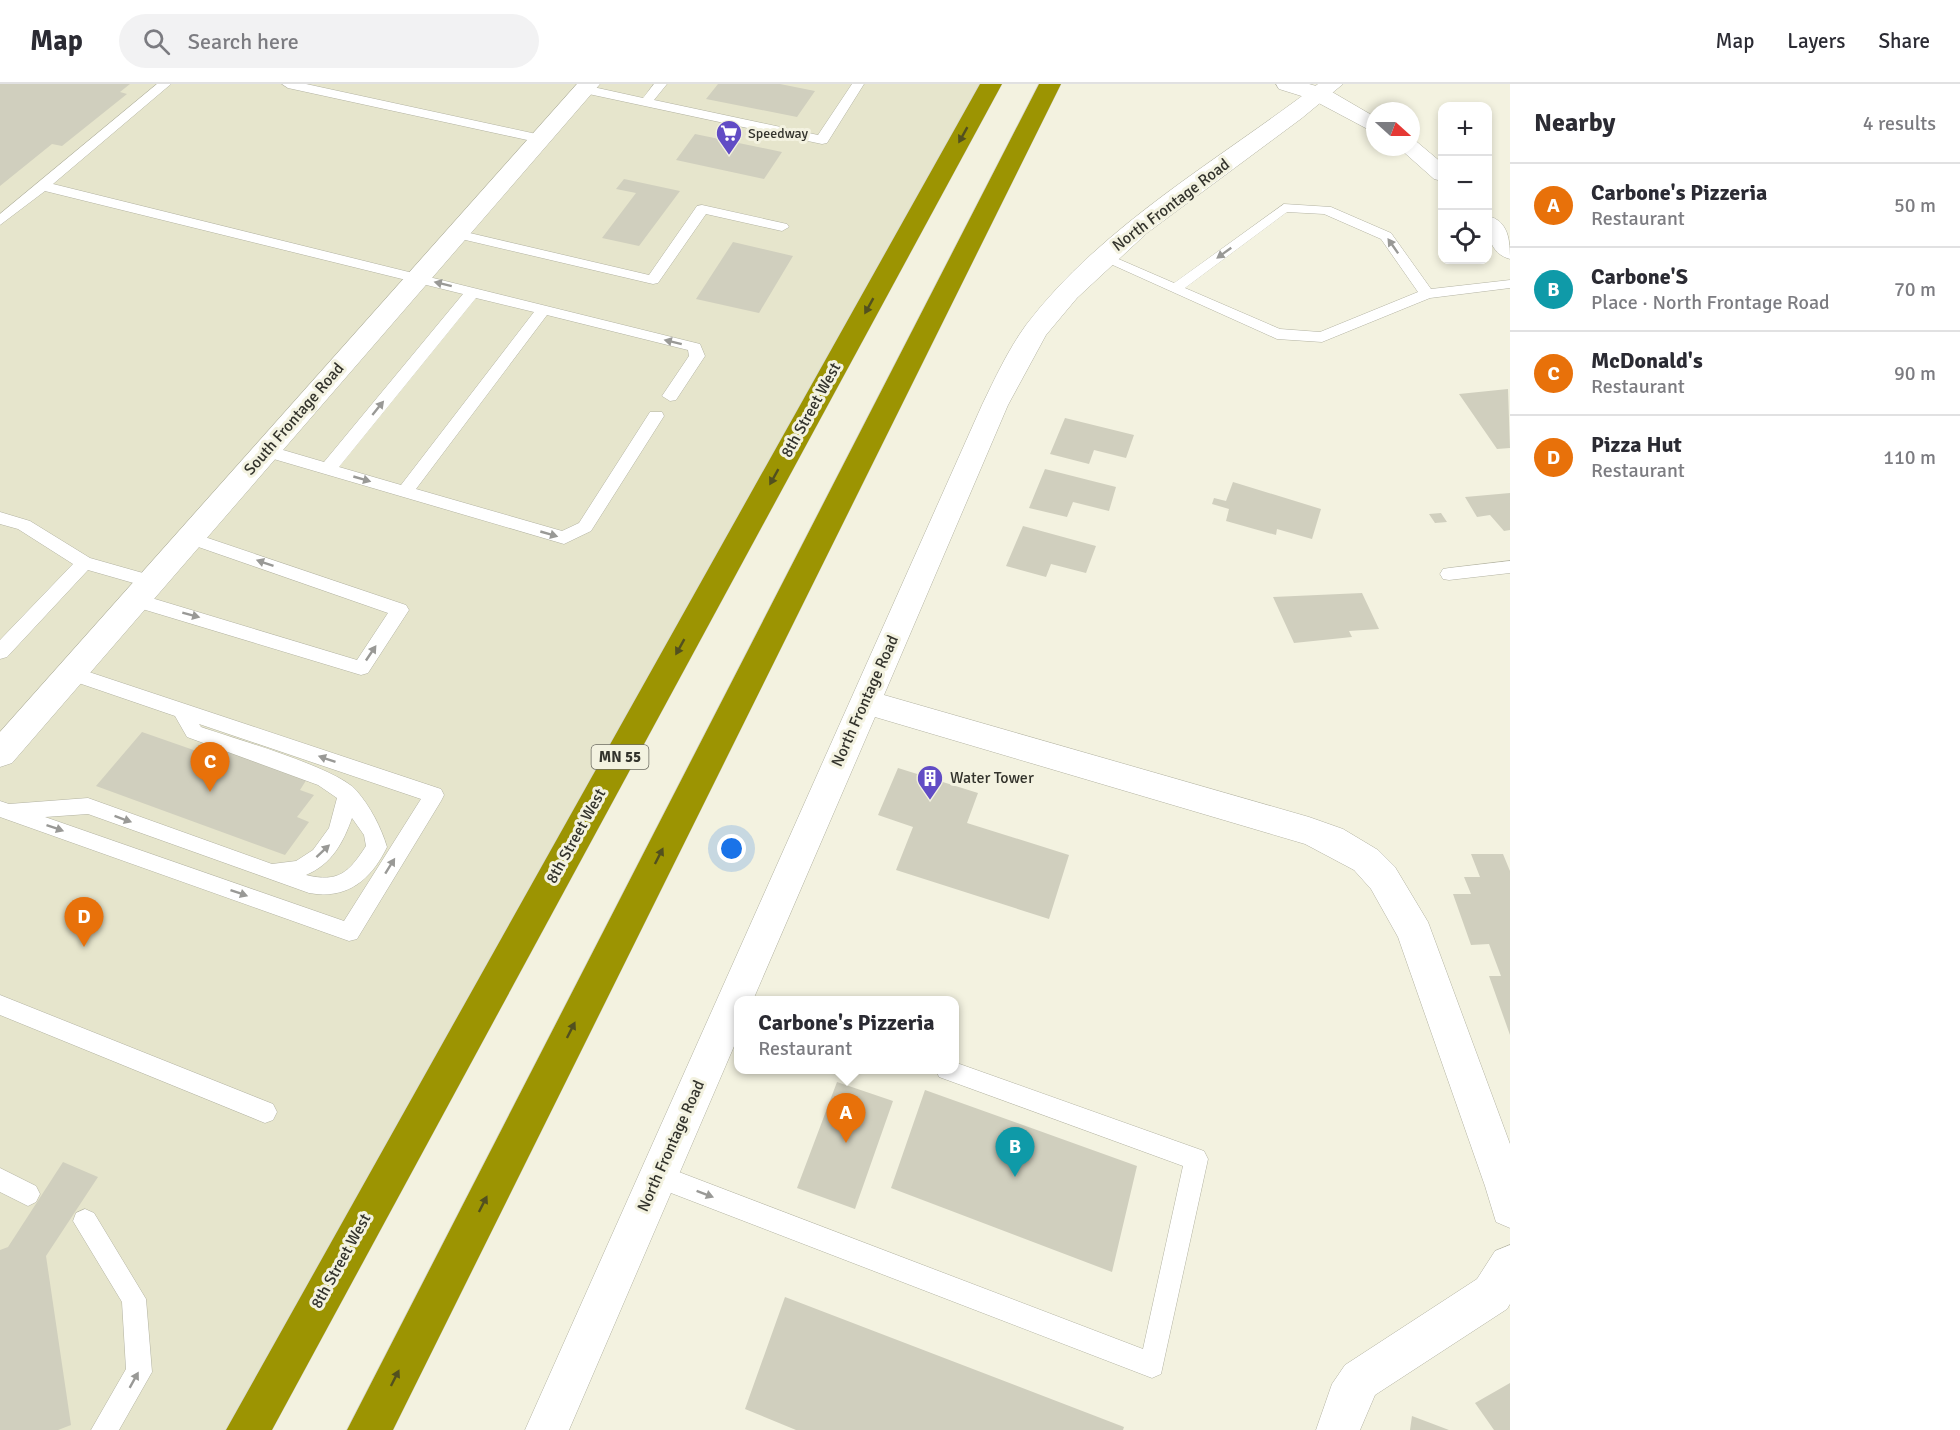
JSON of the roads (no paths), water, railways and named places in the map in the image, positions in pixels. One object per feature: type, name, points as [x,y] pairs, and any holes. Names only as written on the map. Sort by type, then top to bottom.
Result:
[{"type":"highway","name":"8th Street West","points":[[248,1430],[991,84]]},
{"type":"highway","points":[[369,1430],[1050,84]]},
{"type":"street","points":[[1287,84],[1325,89],[1366,119]]},
{"type":"street","name":"South Frontage Road","points":[[0,754],[586,86]]},
{"type":"street","name":"North Frontage Road","points":[[748,996],[865,702],[1000,396],[1035,331],[1079,278],[1135,228],[1286,121],[1325,89]]},
{"type":"street","points":[[1420,156],[1438,170]]},
{"type":"street","points":[[1492,228],[1510,252]]},
{"type":"street","points":[[865,702],[1309,831],[1341,843],[1365,860],[1383,878],[1415,933],[1510,1208]]},
{"type":"street","name":"North Frontage Road","points":[[547,1430],[658,1176],[734,1025]]},
{"type":"street","points":[[1338,1430],[1348,1400],[1360,1380],[1492,1294],[1510,1266]]},
{"type":"lane","points":[[0,221],[165,84]]},
{"type":"lane","points":[[288,84],[541,139]]},
{"type":"lane","points":[[646,102],[661,84]]},
{"type":"lane","points":[[586,86],[646,102],[822,140],[858,84]]},
{"type":"lane","points":[[43,186],[695,347],[697,356],[670,396]]},
{"type":"lane","points":[[1174,289],[1284,208],[1326,210],[1386,236],[1427,294]]},
{"type":"lane","points":[[457,234],[653,280],[702,209],[782,227]]},
{"type":"lane","points":[[1102,257],[1277,334],[1322,337],[1427,294],[1510,284]]},
{"type":"lane","points":[[328,469],[474,291]]},
{"type":"lane","points":[[405,492],[544,309]]},
{"type":"lane","points":[[266,451],[564,538],[585,526],[656,416]]},
{"type":"lane","points":[[0,518],[24,525],[84,563],[143,591],[361,668],[400,610],[190,538]]},
{"type":"lane","points":[[0,651],[84,563]]},
{"type":"lane","points":[[1449,574],[1510,567]]},
{"type":"lane","points":[[2,810],[349,932],[434,795],[72,673]]},
{"type":"lane","points":[[2,810],[88,806],[310,886],[332,887],[351,882],[365,868],[377,848],[373,833],[348,795],[325,779],[194,732],[182,710]]},
{"type":"lane","points":[[272,873],[302,868],[328,849],[342,823],[348,795]]},
{"type":"lane","points":[[0,1005],[265,1112]]},
{"type":"lane","points":[[658,1176],[1152,1365],[1196,1160],[958,1074]]},
{"type":"lane","points":[[0,1180],[28,1194]]},
{"type":"lane","points":[[85,1221],[134,1299],[139,1372],[104,1430]]},
{"type":"place","name":"Speedway","points":[[729,156]]},
{"type":"place","name":"McDonald's","points":[[210,792]]},
{"type":"place","name":"Water Tower","points":[[930,801]]},
{"type":"place","name":"Pizza Hut","points":[[84,947]]},
{"type":"place","name":"Carbone's Pizzeria","points":[[846,1143]]},
{"type":"place","name":"Carbone'S","points":[[1015,1177]]}]
